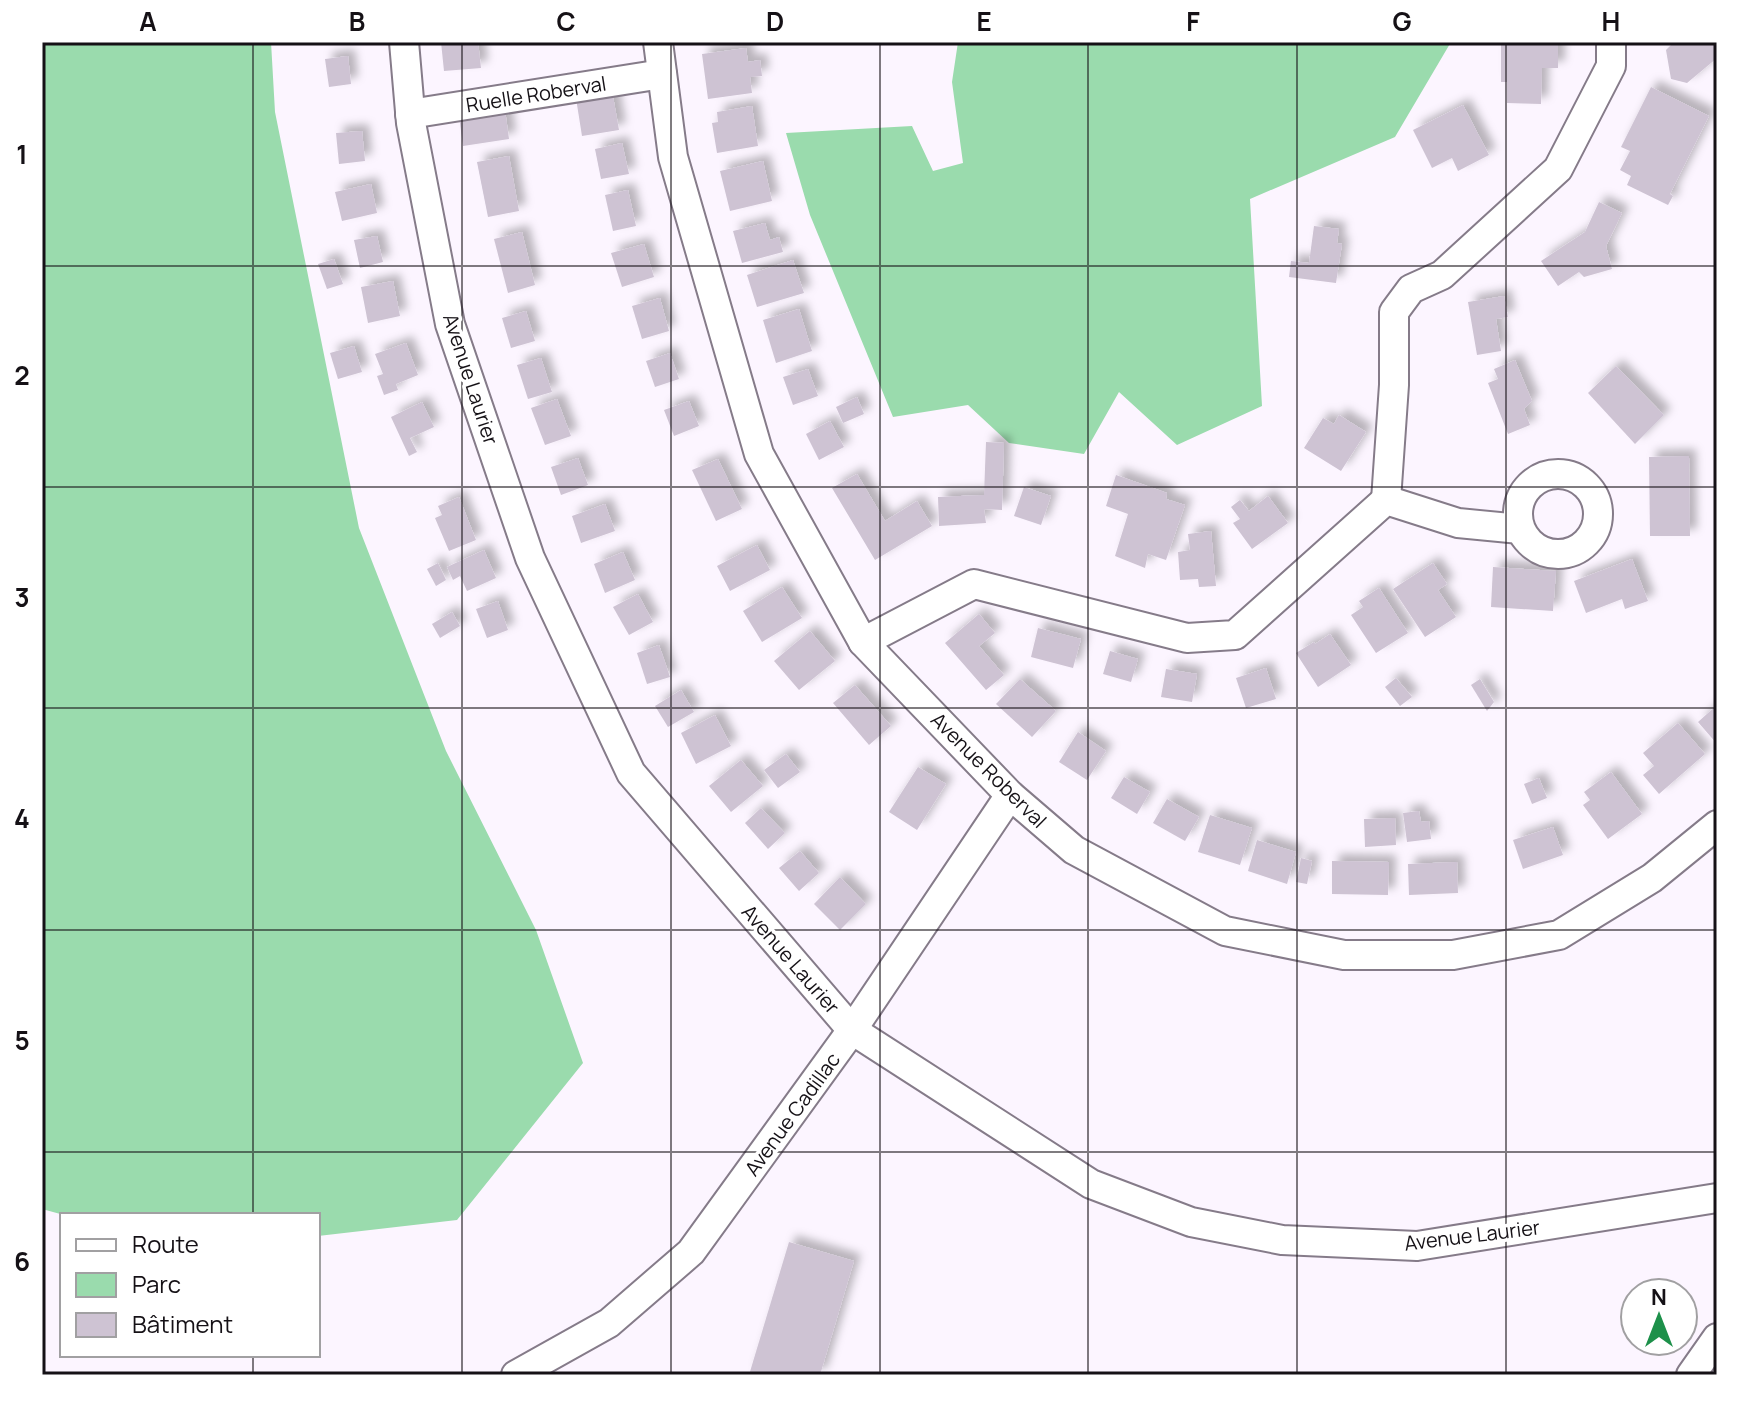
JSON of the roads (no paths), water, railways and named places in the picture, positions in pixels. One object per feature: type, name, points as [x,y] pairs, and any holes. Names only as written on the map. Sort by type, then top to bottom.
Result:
[{"type":"street","name":"Avenue Laurier","points":[[404,42],[410,114],[450,324],[530,558],[631,773],[852,1030],[1091,1184],[1191,1222],[1251,1234],[1282,1240],[1417,1246],[1717,1198]]},
{"type":"street","name":"Avenue Roberval","points":[[658,42],[673,157],[759,454],[863,642],[1010,795],[1074,850],[1225,931],[1344,955],[1453,955],[1559,935],[1652,878],[1717,825]]},
{"type":"street","points":[[863,642],[974,584],[1187,638],[1235,635],[1386,500],[1394,385],[1394,312],[1411,289],[1442,275],[1558,169],[1611,66],[1611,42]]},
{"type":"street","name":"Ruelle Roberval","points":[[410,114],[662,74]]},
{"type":"street","points":[[1386,500],[1458,523],[1520,529]]},
{"type":"street","name":"Avenue Cadillac","points":[[516,1375],[609,1323],[691,1252],[852,1030],[1010,795]]},
{"type":"street","points":[[1691,1375],[1717,1338]]}]
